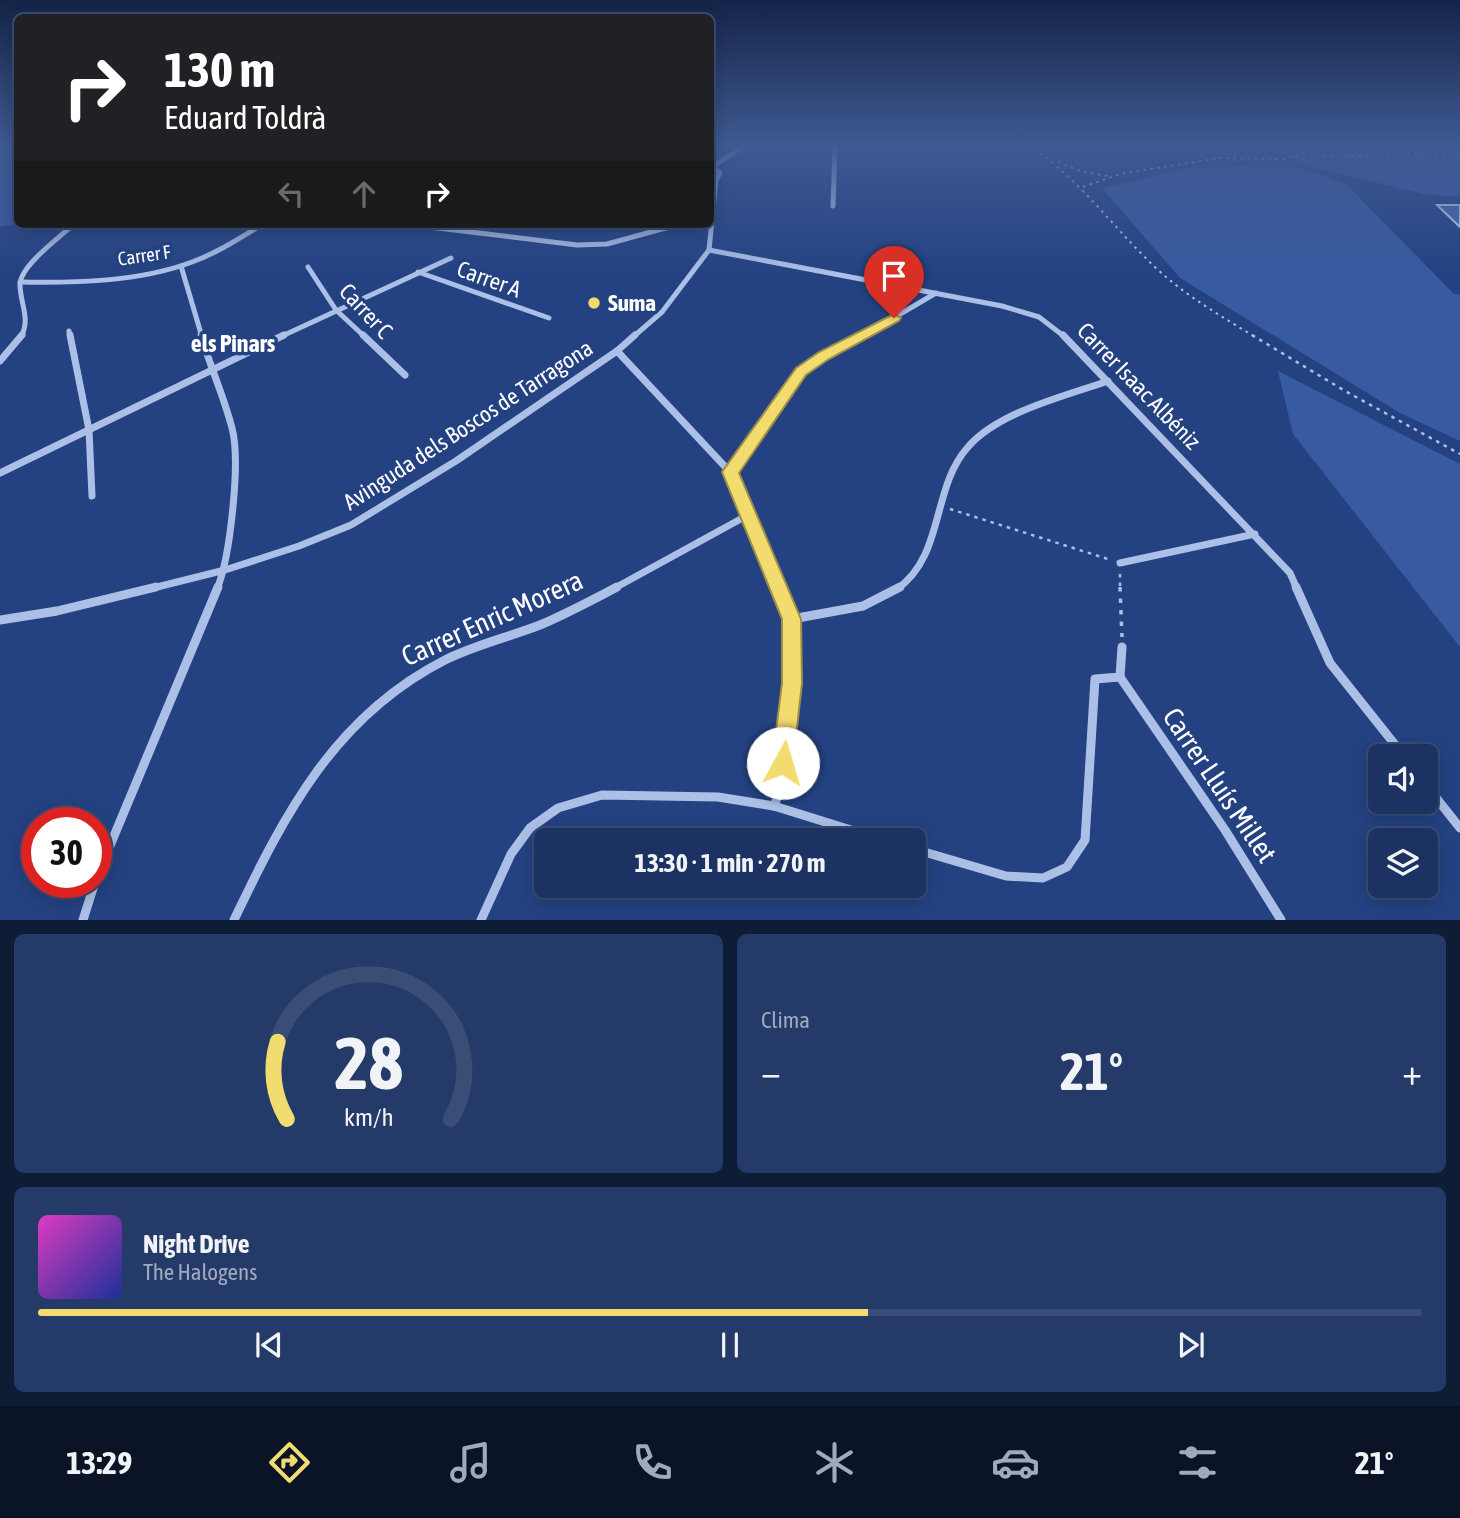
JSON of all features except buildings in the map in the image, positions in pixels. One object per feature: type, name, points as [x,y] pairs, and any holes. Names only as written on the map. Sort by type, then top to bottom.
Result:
[{"type":"street","points":[[833,206],[834,188]]},
{"type":"street","points":[[0,361],[19,340],[27,325],[20,282],[29,265],[70,228]]},
{"type":"street","name":"Carrer F","points":[[20,282],[38,283],[123,275],[181,266],[228,245],[256,228]]},
{"type":"street","points":[[438,228],[577,245],[607,244],[665,228]]},
{"type":"street","name":"Avinguda dels Boscos de Tarragona","points":[[0,620],[57,611],[225,570],[299,546],[351,525],[456,461],[617,351],[677,296],[709,250],[711,228]]},
{"type":"street","name":"Carrer Isaac Albéniz","points":[[709,250],[1002,306],[1038,317],[1064,336],[1290,573],[1330,663],[1394,744]]},
{"type":"street","points":[[0,473],[211,369],[451,258]]},
{"type":"street","points":[[112,842],[225,570],[234,489],[234,444],[224,398],[211,369],[181,266]]},
{"type":"street","name":"Carrer C","points":[[307,267],[336,310],[405,375]]},
{"type":"street","name":"Carrer A","points":[[418,272],[549,318]]},
{"type":"street","points":[[730,472],[801,372],[824,356],[873,331],[936,293]]},
{"type":"street","points":[[69,331],[89,430],[92,496]]},
{"type":"street","points":[[617,351],[730,472],[792,619],[792,683],[780,790],[774,806]]},
{"type":"street","points":[[792,619],[847,611],[898,590],[919,568],[931,546],[949,476],[968,446],[985,432],[1009,419],[1108,381]]},
{"type":"street","name":"Carrer Enric Morera","points":[[234,919],[253,878],[314,769],[371,707],[401,684],[446,659],[569,612],[748,515]]},
{"type":"street","points":[[1120,563],[1255,534]]},
{"type":"street","points":[[926,852],[1017,878],[1058,873],[1077,859],[1086,840],[1095,679],[1120,677],[1122,648]]},
{"type":"street","name":"Carrer Lluís Millet","points":[[1120,677],[1225,830],[1281,919]]},
{"type":"street","points":[[481,919],[511,854],[530,828],[558,808],[602,795],[718,797],[774,806],[845,828]]},
{"type":"street","points":[[1438,800],[1460,828]]},
{"type":"street","points":[[83,919],[90,898]]},
{"type":"path","points":[[1084,188],[1125,236],[1174,284],[1301,367],[1460,454]]},
{"type":"path","points":[[941,506],[1120,563],[1122,648]]},
{"type":"shaded area","points":[[0,188],[14,188],[14,224],[0,227]]},
{"type":"shaded area","points":[[1102,188],[1350,188],[1454,294],[1460,294],[1460,441],[1400,413],[1180,278]]},
{"type":"shaded area","points":[[1398,188],[1460,188],[1460,196],[1427,195]]},
{"type":"shaded area","points":[[1278,371],[1460,464],[1460,647],[1293,434]]},
{"type":"place","name":"Suma","points":[[594,303]]},
{"type":"district","name":"els Pinars","points":[[233,343]]},
{"type":"route","points":[[783,763],[792,683],[792,619],[730,472],[801,372],[824,356],[894,318]]}]
